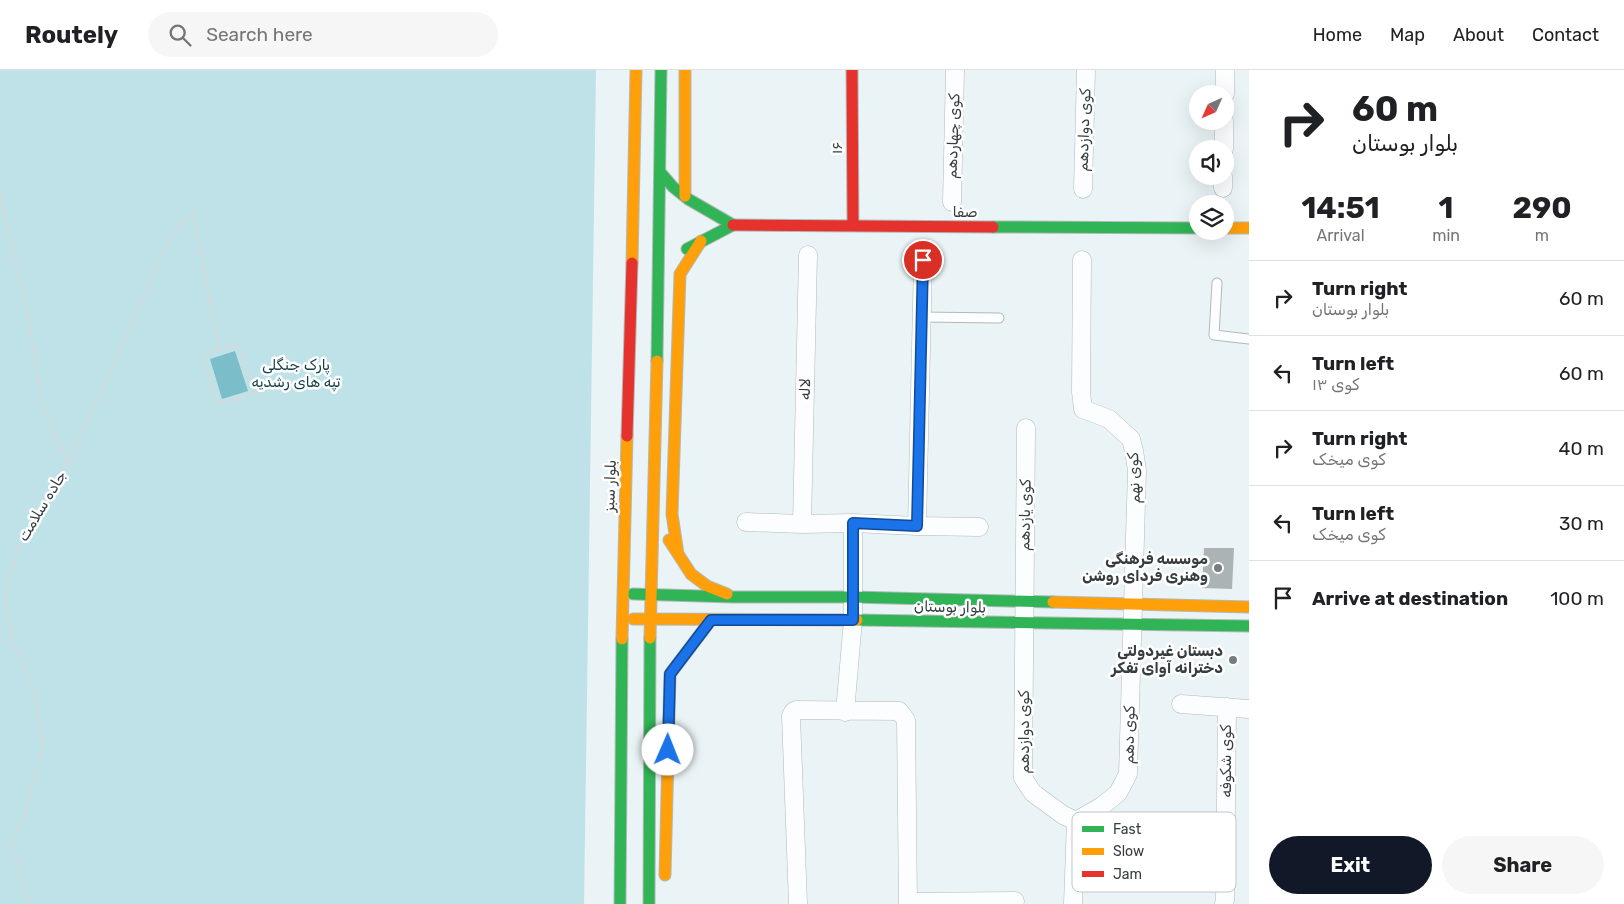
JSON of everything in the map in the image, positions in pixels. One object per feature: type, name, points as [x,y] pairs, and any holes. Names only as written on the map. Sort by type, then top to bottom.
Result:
[{"type":"street","name":"بلوار سبز","points":[[620,904],[622,594],[634,218],[636,70]]},
{"type":"street","points":[[649,904],[650,594],[659,278],[660,70]]},
{"type":"street","points":[[685,70],[685,196]]},
{"type":"street","name":"۱۶","points":[[852,70],[853,226]]},
{"type":"street","name":"کوی چهاردهم","points":[[952,202],[955,70]]},
{"type":"street","name":"کوی دوازدهم","points":[[1082,189],[1086,70]]},
{"type":"street","points":[[1225,70],[1225,85]]},
{"type":"street","points":[[659,278],[674,257],[700,241],[733,226],[699,206],[671,186],[660,172]]},
{"type":"street","name":"صفا","points":[[733,226],[1189,228]]},
{"type":"street","points":[[1234,228],[1249,228]]},
{"type":"street","points":[[678,554],[672,514],[680,274],[700,241]]},
{"type":"street","name":"لاله","points":[[802,524],[808,255]]},
{"type":"street","points":[[917,526],[923,260]]},
{"type":"street","name":"کوی نهم","points":[[1082,260],[1081,392],[1083,410],[1109,418],[1131,439],[1137,470],[1132,605]]},
{"type":"street","name":"کوی یازدهم","points":[[1024,623],[1026,428]]},
{"type":"street","points":[[652,516],[691,574],[707,586],[733,597]]},
{"type":"street","points":[[746,522],[979,527]]},
{"type":"street","points":[[845,712],[853,620],[853,523]]},
{"type":"street","name":"بلوار بوستان","points":[[622,594],[733,597],[852,597],[1024,603],[1249,607]]},
{"type":"street","name":"کوی دهم","points":[[1092,812],[1118,793],[1128,774],[1132,605]]},
{"type":"street","name":"بلوار بوستان","points":[[622,619],[853,620],[1249,626]]},
{"type":"street","points":[[665,885],[670,674],[711,620]]},
{"type":"street","name":"کوی دوازدهم","points":[[1024,623],[1023,778],[1032,793],[1062,815],[1072,819]]},
{"type":"street","points":[[1181,704],[1249,708]]},
{"type":"street","name":"کوی شکوفه","points":[[1226,812],[1227,707]]},
{"type":"street","points":[[798,904],[791,716],[796,710],[845,712],[899,711],[906,720],[908,903],[1015,901]]},
{"type":"lane","points":[[1217,282],[1214,335],[1249,339]]},
{"type":"lane","points":[[921,316],[999,318]]},
{"type":"path","name":"جاده سلامت","points":[[0,192],[25,303],[44,412],[68,462],[37,516],[19,541],[5,593],[12,640],[34,689],[43,743],[26,811],[12,846],[31,904]]},
{"type":"path","points":[[68,462],[172,233],[193,213],[219,349]]},
{"type":"path","points":[[238,344],[254,393],[218,404],[203,355],[219,349],[238,344]]},
{"type":"green space","name":"پارک جنگلی تپه های رشدیه","points":[[0,70],[596,70],[584,904],[0,904]]},
{"type":"water","points":[[235,351],[248,391],[222,399],[210,359]]},
{"type":"building","name":"موسسه فرهنگی وهنری فردای روشن","points":[[1204,548],[1234,548],[1232,589],[1202,588]]},
{"type":"traffic: fast","points":[[657,361],[661,70]]},
{"type":"traffic: fast","points":[[660,172],[673,187],[688,199],[733,225],[687,249]]},
{"type":"traffic: fast","points":[[993,227],[1189,228]]},
{"type":"traffic: fast","points":[[633,594],[1053,602]]},
{"type":"traffic: fast","points":[[857,620],[1249,626]]},
{"type":"traffic: fast","points":[[649,904],[650,638]]},
{"type":"traffic: fast","points":[[620,904],[622,639]]},
{"type":"traffic: slow","points":[[632,263],[636,70]]},
{"type":"traffic: slow","points":[[685,70],[685,196]]},
{"type":"traffic: slow","points":[[1234,228],[1249,228]]},
{"type":"traffic: slow","points":[[678,554],[672,514],[680,274],[701,241]]},
{"type":"traffic: slow","points":[[650,638],[657,361]]},
{"type":"traffic: slow","points":[[622,639],[627,436]]},
{"type":"traffic: slow","points":[[669,540],[691,574],[707,586],[727,594]]},
{"type":"traffic: slow","points":[[1053,602],[1249,607]]},
{"type":"traffic: slow","points":[[633,619],[857,620]]},
{"type":"traffic: slow","points":[[665,875],[670,674],[711,620]]},
{"type":"traffic: jam","points":[[852,70],[853,226]]},
{"type":"traffic: jam","points":[[733,225],[993,227]]},
{"type":"traffic: jam","points":[[627,436],[632,263]]},
{"type":"place","name":"موسسه فرهنگی وهنری فردای روشن","points":[[1218,568]]},
{"type":"place","name":"دبستان غیردولتی دخترانه آوای تفکر","points":[[1233,660]]},
{"type":"route","points":[[668,750],[670,674],[711,620],[853,620],[853,523],[917,526],[923,260]]}]
